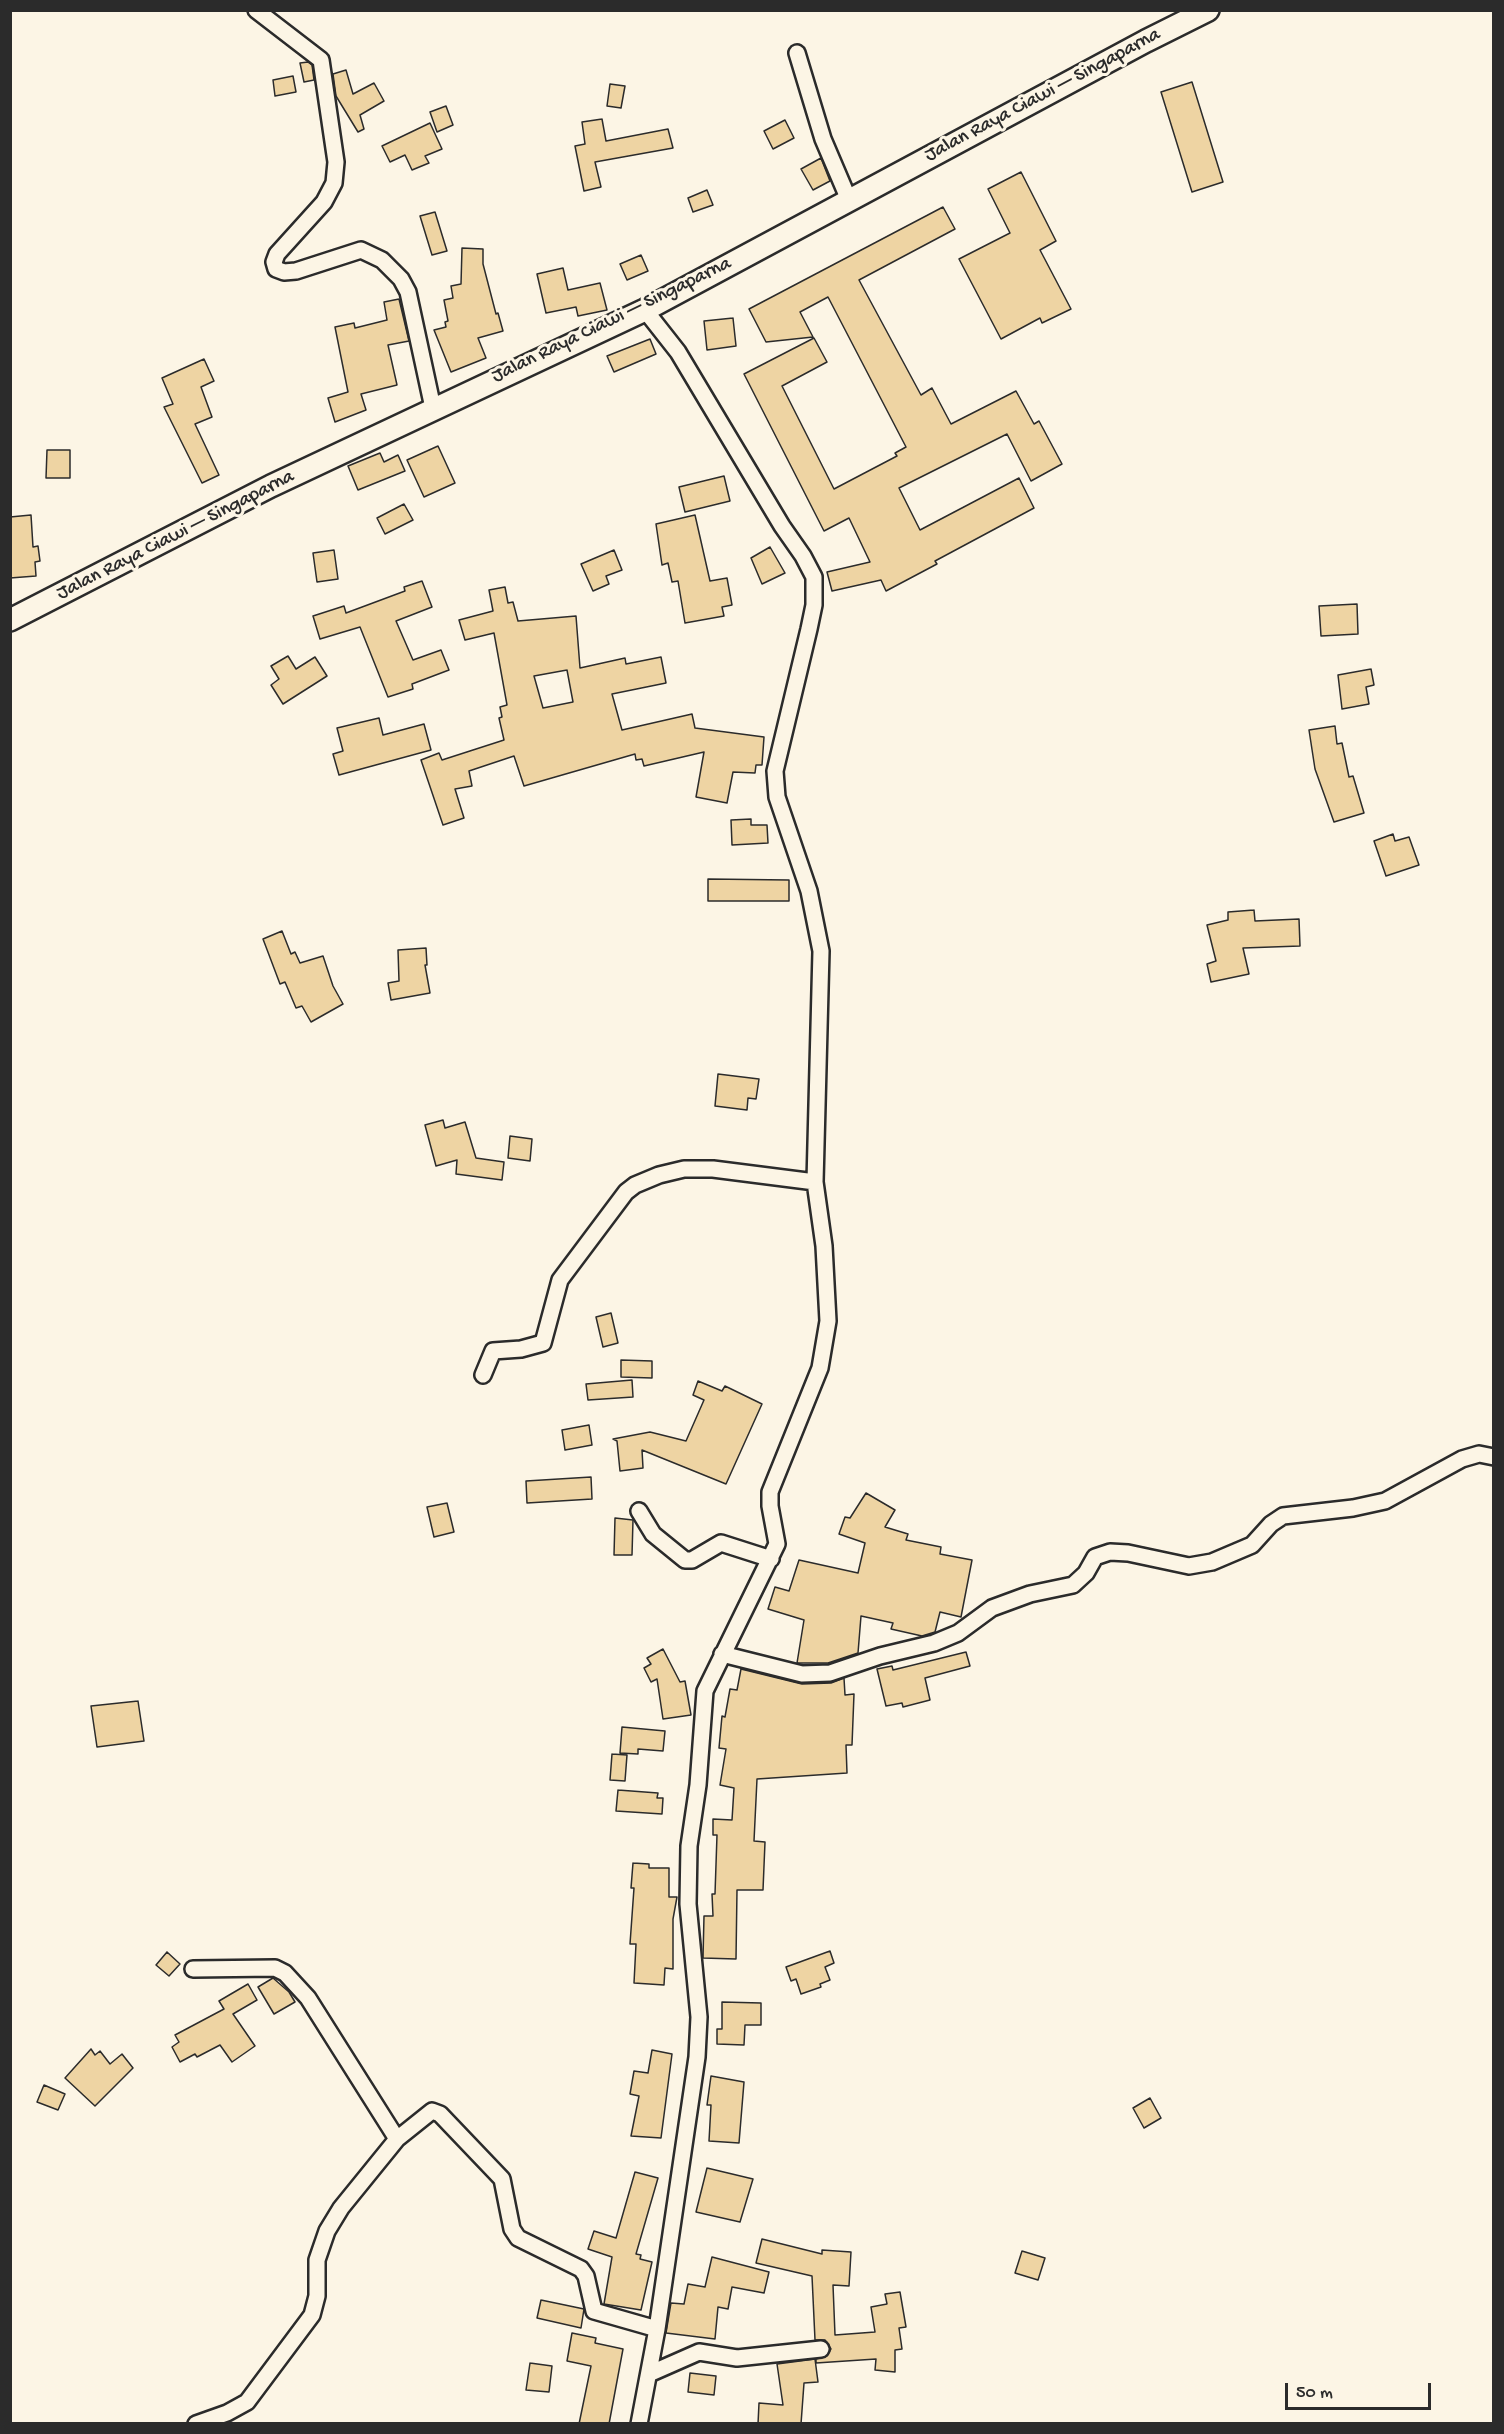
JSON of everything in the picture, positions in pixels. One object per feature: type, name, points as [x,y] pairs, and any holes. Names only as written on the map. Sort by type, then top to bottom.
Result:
[{"type":"main road","name":"Jalan Raya Ciawi — Singaparna","points":[[10,620],[271,486],[645,310],[1208,10]]},
{"type":"street","points":[[256,10],[321,60],[336,162],[334,183],[324,202],[278,254],[274,262],[276,269],[290,273],[361,250],[382,261],[401,279],[408,292],[433,408]]},
{"type":"street","points":[[797,53],[823,139],[849,200]]},
{"type":"street","points":[[639,2424],[657,2329],[697,2057],[699,2017],[688,1904],[689,1846],[698,1785],[699,1739],[705,1690],[777,1544],[770,1506],[770,1492],[783,1466],[825,1346],[827,1288],[815,1182],[821,951],[808,891],[777,797],[775,771],[809,630],[814,605],[814,577],[678,352],[645,310]]},
{"type":"street","points":[[483,1375],[494,1351],[521,1349],[543,1343],[560,1280],[619,1201],[635,1185],[659,1175],[694,1169],[755,1172],[815,1182]]},
{"type":"street","points":[[722,1654],[802,1674],[830,1673],[880,1656],[934,1644],[958,1633],[992,1608],[1030,1594],[1073,1585],[1086,1573],[1095,1557],[1110,1552],[1128,1553],[1189,1566],[1212,1562],[1252,1545],[1271,1524],[1283,1516],[1353,1508],[1385,1501],[1462,1459],[1479,1454],[1494,1457]]},
{"type":"street","points":[[639,1511],[653,1534],[686,1560],[692,1560],[721,1543],[771,1559]]},
{"type":"street","points":[[193,1969],[275,1968],[292,1979],[308,1998],[397,2139]]},
{"type":"street","points":[[196,2424],[227,2413],[247,2402],[312,2315],[317,2296],[317,2260],[327,2231],[341,2208],[397,2139],[432,2111],[440,2114],[502,2178],[512,2229],[518,2238],[584,2272],[594,2311],[657,2329]]},
{"type":"street","points":[[649,2374],[699,2352],[737,2358],[821,2349]]},
{"type":"building","points":[[308,62],[312,65],[314,80],[304,82],[300,63]]},
{"type":"building","points":[[346,70],[353,94],[374,83],[384,101],[360,115],[364,129],[358,132],[336,96],[333,74]]},
{"type":"building","points":[[293,76],[296,92],[275,96],[273,80]]},
{"type":"building","points":[[1192,82],[1223,182],[1192,192],[1161,92]]},
{"type":"building","points":[[610,84],[625,86],[621,108],[607,106]]},
{"type":"building","points":[[446,106],[453,125],[437,132],[430,112]]},
{"type":"building","points":[[602,119],[606,141],[668,129],[673,148],[595,162],[601,187],[584,191],[575,146],[585,144],[582,122]]},
{"type":"building","points":[[785,120],[794,138],[773,149],[764,131]]},
{"type":"building","points":[[430,123],[442,149],[425,156],[429,163],[412,170],[405,155],[390,162],[382,146]]},
{"type":"building","points":[[821,158],[830,181],[813,190],[801,169]]},
{"type":"building","points":[[1021,172],[1056,241],[1040,250],[1071,309],[1042,323],[1040,318],[1001,339],[959,259],[1010,233],[988,189]]},
{"type":"building","points":[[707,190],[713,205],[693,212],[688,198]]},
{"type":"building","points":[[943,207],[955,229],[859,280],[921,395],[932,388],[951,424],[1016,391],[1034,424],[1039,421],[1062,464],[1031,481],[1007,434],[899,488],[920,530],[1019,478],[1034,508],[935,561],[937,564],[886,591],[881,580],[832,591],[827,572],[870,562],[849,518],[824,531],[744,374],[814,338],[827,362],[782,386],[834,489],[897,456],[895,453],[906,447],[828,297],[800,312],[813,337],[766,342],[749,309]]},
{"type":"building","points":[[435,212],[447,251],[432,255],[420,216]]},
{"type":"building","points":[[462,248],[483,249],[483,264],[496,314],[498,313],[503,331],[478,338],[486,358],[451,372],[434,330],[446,327],[445,322],[448,321],[444,300],[453,298],[451,286],[461,284]]},
{"type":"building","points":[[641,255],[648,271],[627,280],[620,264]]},
{"type":"building","points":[[563,268],[568,290],[600,283],[607,310],[578,316],[576,307],[546,313],[537,274]]},
{"type":"building","points":[[399,299],[409,341],[388,345],[397,385],[361,394],[366,410],[335,422],[328,398],[348,392],[335,327],[354,323],[355,328],[387,320],[384,302]]},
{"type":"building","points":[[733,318],[736,346],[707,350],[704,321]]},
{"type":"building","points":[[650,339],[656,354],[614,372],[607,356]]},
{"type":"building","points":[[204,359],[214,381],[201,387],[212,417],[195,424],[219,475],[202,483],[164,407],[173,404],[162,378]]},
{"type":"building","points":[[438,446],[455,483],[424,497],[407,460]]},
{"type":"building","points":[[47,450],[70,450],[70,478],[46,478]]},
{"type":"building","points":[[380,453],[384,462],[398,455],[405,471],[358,490],[348,466]]},
{"type":"building","points":[[724,476],[730,501],[685,512],[679,487]]},
{"type":"building","points":[[404,504],[413,520],[385,534],[377,518]]},
{"type":"building","points":[[31,515],[33,547],[38,546],[40,561],[35,562],[36,576],[10,578],[10,517]]},
{"type":"building","points":[[695,515],[710,581],[727,578],[732,605],[722,607],[724,616],[685,623],[678,581],[672,582],[668,563],[662,565],[656,524]]},
{"type":"building","points":[[770,547],[785,573],[762,584],[751,558]]},
{"type":"building","points":[[334,550],[338,579],[317,582],[313,553]]},
{"type":"building","points":[[614,550],[622,570],[606,576],[609,584],[593,591],[581,564]]},
{"type":"building","points":[[422,581],[432,607],[396,621],[413,660],[441,650],[449,670],[412,684],[413,689],[388,697],[360,627],[320,639],[313,616],[344,606],[346,613],[405,591],[404,587]]},
{"type":"building","points":[[505,587],[508,603],[513,602],[518,621],[576,616],[580,668],[625,658],[626,664],[661,657],[666,683],[612,694],[622,730],[692,714],[695,728],[764,737],[762,765],[756,765],[755,773],[733,772],[727,803],[696,797],[704,752],[644,766],[642,759],[636,760],[635,754],[524,786],[514,756],[469,771],[472,786],[455,789],[464,818],[443,825],[421,760],[439,753],[442,760],[504,740],[499,718],[502,717],[500,707],[507,705],[494,633],[465,640],[459,620],[493,611],[489,590]],"holes":[[[567,670],[573,702],[543,708],[534,676]]]},
{"type":"building","points":[[1357,604],[1358,634],[1321,636],[1319,606]]},
{"type":"building","points":[[288,656],[296,669],[315,657],[327,676],[283,704],[271,685],[279,679],[271,666]]},
{"type":"building","points":[[1371,669],[1374,685],[1366,687],[1369,704],[1342,709],[1338,675]]},
{"type":"building","points":[[379,718],[383,735],[424,724],[431,750],[339,775],[333,754],[343,751],[337,728]]},
{"type":"building","points":[[1335,726],[1337,744],[1342,743],[1349,777],[1353,776],[1364,813],[1334,822],[1315,769],[1309,730]]},
{"type":"building","points":[[751,819],[751,825],[767,825],[768,843],[732,845],[731,820]]},
{"type":"building","points":[[1393,834],[1395,841],[1409,837],[1419,865],[1386,876],[1374,841]]},
{"type":"building","points":[[708,879],[789,880],[789,901],[708,901]]},
{"type":"building","points":[[1254,910],[1255,921],[1299,919],[1300,946],[1243,948],[1249,974],[1211,982],[1207,964],[1216,961],[1207,925],[1228,920],[1228,912]]},
{"type":"building","points":[[282,931],[291,954],[295,952],[300,963],[323,956],[333,986],[343,1004],[311,1022],[302,1006],[296,1008],[285,982],[280,984],[263,939]]},
{"type":"building","points":[[426,948],[427,965],[425,965],[430,993],[391,1000],[388,983],[399,981],[398,950]]},
{"type":"building","points":[[718,1074],[759,1079],[756,1099],[748,1098],[747,1110],[715,1106]]},
{"type":"building","points":[[443,1120],[445,1128],[465,1122],[476,1158],[504,1162],[502,1180],[456,1174],[457,1160],[436,1166],[425,1125]]},
{"type":"building","points":[[510,1136],[532,1139],[530,1161],[508,1158]]},
{"type":"building","points":[[611,1313],[618,1343],[603,1347],[596,1317]]},
{"type":"building","points":[[621,1360],[652,1361],[652,1378],[621,1377]]},
{"type":"building","points":[[632,1380],[633,1397],[588,1400],[586,1384]]},
{"type":"building","points":[[698,1381],[722,1391],[725,1386],[762,1404],[726,1484],[642,1450],[643,1468],[620,1471],[617,1441],[613,1439],[650,1432],[686,1441],[704,1400],[693,1395]]},
{"type":"building","points":[[589,1425],[592,1445],[565,1450],[562,1430]]},
{"type":"building","points":[[591,1477],[592,1499],[527,1503],[526,1481]]},
{"type":"building","points":[[866,1493],[895,1510],[885,1527],[908,1534],[906,1540],[941,1547],[940,1554],[972,1560],[961,1617],[940,1612],[935,1632],[922,1636],[891,1629],[893,1623],[861,1616],[858,1653],[828,1663],[797,1663],[804,1620],[768,1609],[775,1587],[789,1591],[799,1560],[858,1573],[865,1543],[839,1534],[845,1517],[850,1518]]},
{"type":"building","points":[[447,1503],[454,1532],[434,1537],[427,1507]]},
{"type":"building","points":[[615,1518],[633,1520],[632,1555],[614,1555]]},
{"type":"building","points":[[663,1649],[680,1682],[685,1681],[691,1715],[663,1719],[657,1679],[651,1682],[644,1668],[651,1664],[647,1658]]},
{"type":"building","points":[[966,1652],[970,1666],[925,1678],[930,1700],[903,1707],[902,1703],[886,1706],[877,1669],[892,1666],[893,1670]]},
{"type":"building","points":[[741,1669],[802,1684],[831,1683],[844,1678],[845,1695],[854,1694],[852,1745],[846,1745],[847,1773],[757,1779],[754,1841],[765,1842],[763,1890],[737,1890],[736,1959],[703,1958],[704,1916],[713,1916],[712,1894],[715,1894],[717,1835],[713,1835],[713,1819],[732,1820],[734,1788],[720,1785],[726,1749],[719,1748],[722,1716],[725,1717],[730,1689],[737,1690]]},
{"type":"building","points":[[138,1701],[144,1741],[97,1747],[91,1706]]},
{"type":"building","points":[[622,1727],[665,1731],[663,1751],[638,1749],[638,1754],[620,1753]]},
{"type":"building","points":[[612,1754],[627,1755],[625,1781],[610,1780]]},
{"type":"building","points":[[618,1790],[658,1793],[657,1798],[663,1798],[662,1814],[616,1811]]},
{"type":"building","points":[[633,1863],[649,1864],[649,1868],[669,1868],[669,1897],[677,1897],[673,1919],[673,1969],[665,1968],[664,1985],[634,1983],[636,1944],[630,1944],[634,1888],[631,1888]]},
{"type":"building","points":[[830,1951],[834,1963],[825,1967],[830,1980],[820,1984],[821,1987],[801,1994],[796,1979],[791,1981],[786,1967]]},
{"type":"building","points":[[167,1952],[180,1964],[169,1976],[156,1965]]},
{"type":"building","points":[[273,1978],[289,1992],[295,2002],[274,2014],[258,1987]]},
{"type":"building","points":[[248,1984],[257,2000],[233,2014],[255,2046],[232,2062],[220,2045],[197,2057],[195,2054],[180,2062],[172,2047],[179,2042],[175,2035],[224,2009],[219,2001]]},
{"type":"building","points":[[722,2002],[761,2003],[761,2025],[745,2025],[744,2045],[717,2044],[717,2029],[722,2029]]},
{"type":"building","points":[[91,2049],[95,2055],[100,2051],[110,2064],[122,2054],[133,2068],[95,2106],[65,2078]]},
{"type":"building","points":[[652,2050],[672,2054],[661,2138],[631,2136],[639,2096],[630,2094],[634,2071],[648,2073]]},
{"type":"building","points":[[711,2076],[744,2082],[739,2143],[709,2141],[711,2105],[707,2105]]},
{"type":"building","points":[[44,2085],[65,2094],[58,2110],[37,2102]]},
{"type":"building","points":[[1150,2098],[1161,2118],[1144,2128],[1133,2108]]},
{"type":"building","points":[[707,2168],[753,2179],[740,2222],[696,2212]]},
{"type":"building","points":[[635,2172],[658,2178],[636,2254],[641,2255],[640,2259],[652,2262],[641,2310],[604,2304],[612,2257],[588,2249],[594,2231],[616,2238]]},
{"type":"building","points":[[762,2239],[822,2254],[822,2250],[851,2252],[849,2286],[833,2285],[835,2335],[875,2332],[871,2307],[887,2304],[885,2294],[900,2292],[906,2327],[899,2328],[902,2349],[895,2350],[895,2372],[875,2370],[876,2359],[816,2363],[816,2359],[827,2356],[831,2349],[825,2340],[815,2340],[812,2276],[756,2263]]},
{"type":"building","points":[[1022,2251],[1045,2258],[1038,2280],[1015,2273]]},
{"type":"building","points":[[712,2257],[769,2272],[764,2293],[732,2287],[728,2309],[718,2307],[715,2339],[666,2333],[671,2303],[684,2304],[688,2284],[705,2287]]},
{"type":"building","points":[[541,2300],[584,2309],[581,2328],[537,2318]]},
{"type":"building","points":[[572,2333],[596,2338],[595,2343],[623,2349],[609,2424],[579,2424],[591,2366],[567,2361]]},
{"type":"building","points":[[815,2359],[818,2382],[804,2383],[801,2424],[758,2424],[759,2403],[783,2405],[777,2364]]},
{"type":"building","points":[[530,2363],[552,2366],[549,2392],[526,2390]]},
{"type":"building","points":[[690,2373],[716,2376],[714,2395],[688,2392]]}]
